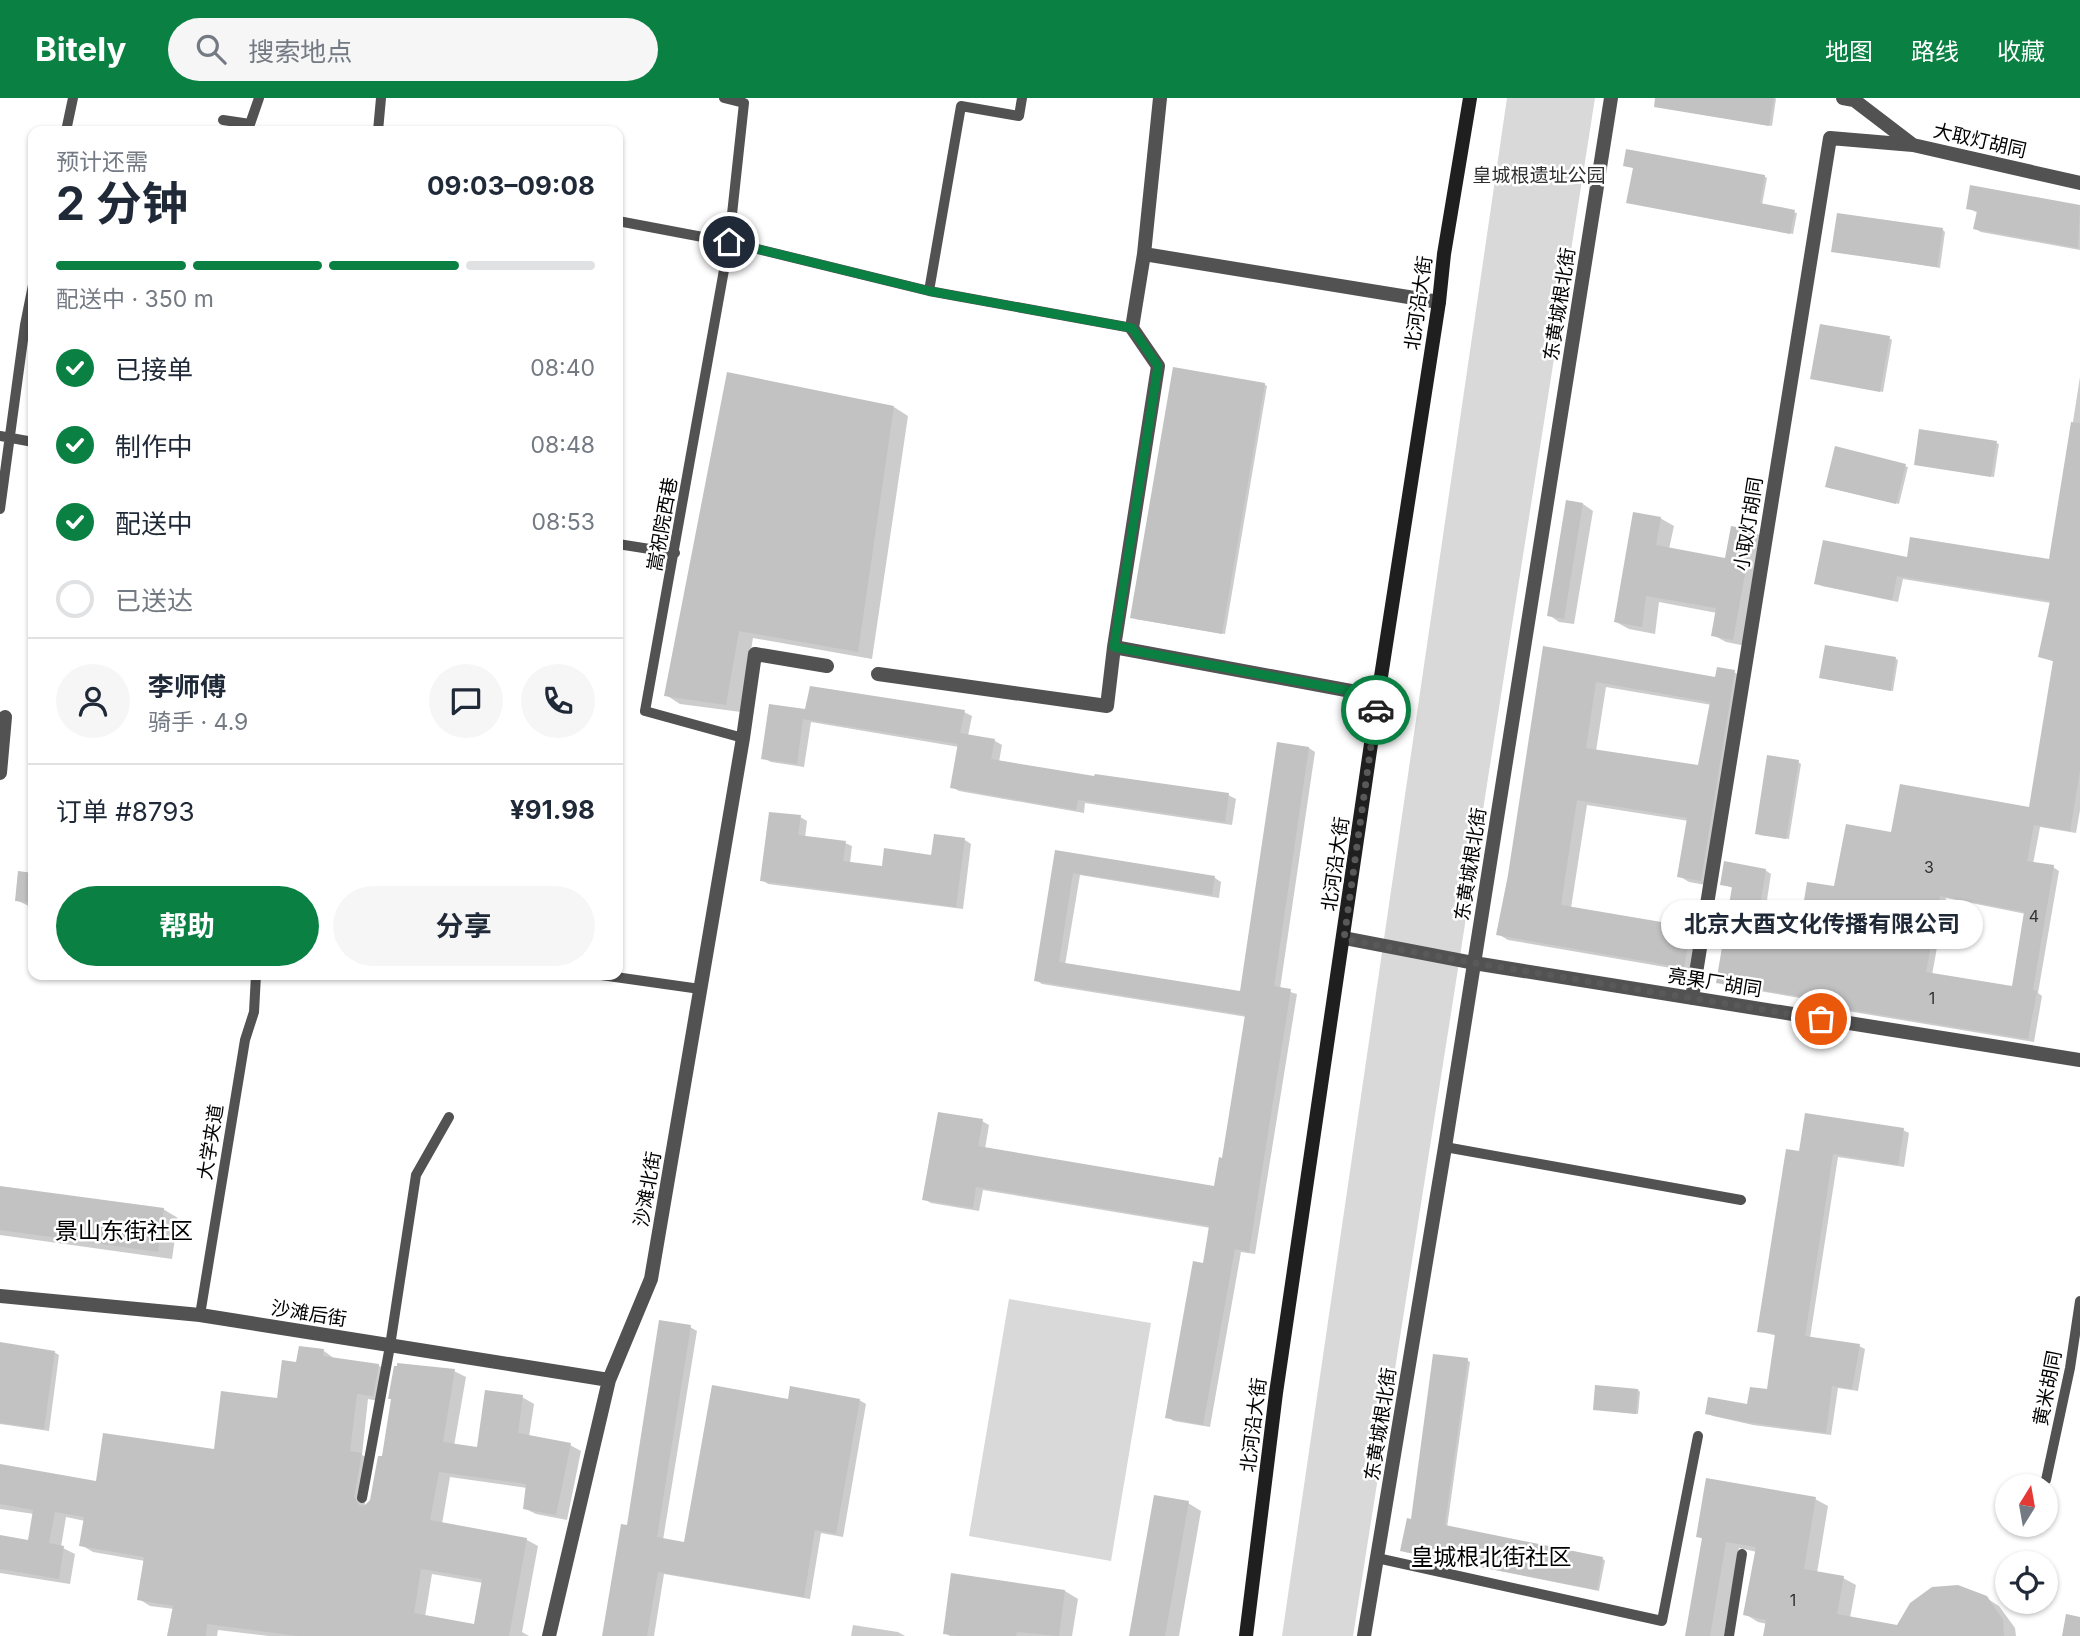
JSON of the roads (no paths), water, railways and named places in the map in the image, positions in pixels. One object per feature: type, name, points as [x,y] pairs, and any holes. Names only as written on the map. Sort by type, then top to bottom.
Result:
[{"type":"main road","name":"北河沿大街","points":[[1246,1636],[1276,1393],[1444,254],[1470,98]]},
{"type":"street","points":[[878,674],[1107,706],[1158,366],[1132,328],[1144,254],[1160,98]]},
{"type":"street","name":"东黄城根北街","points":[[1364,1636],[1445,1147],[1611,98]]},
{"type":"street","name":"大取灯胡同","points":[[1843,98],[1854,100],[1913,145],[2080,183]]},
{"type":"street","name":"小取灯胡同","points":[[1692,998],[1830,138],[1913,145]]},
{"type":"street","points":[[1144,254],[1439,302]]},
{"type":"street","points":[[1114,647],[1378,696]]},
{"type":"street","name":"沙滩北街","points":[[549,1636],[609,1380],[651,1279],[755,654],[827,666]]},
{"type":"street","points":[[0,773],[5,717]]},
{"type":"street","name":"亮果厂胡同","points":[[1344,939],[1474,963],[2080,1060]]},
{"type":"street","name":"沙滩后街","points":[[0,1296],[200,1315],[609,1380]]},
{"type":"lane","points":[[67,126],[73,98]]},
{"type":"lane","points":[[223,120],[250,124],[259,98]]},
{"type":"lane","points":[[378,126],[381,98]]},
{"type":"lane","name":"嵩祝院西巷","points":[[724,98],[744,103],[729,242],[645,711],[743,738]]},
{"type":"lane","points":[[929,291],[961,106],[1019,116],[1022,98]]},
{"type":"lane","points":[[623,222],[729,242],[929,291],[1132,328]]},
{"type":"lane","points":[[0,509],[5,436],[28,310]]},
{"type":"lane","points":[[5,436],[28,441]]},
{"type":"lane","points":[[623,545],[675,553]]},
{"type":"lane","points":[[623,978],[701,989]]},
{"type":"lane","name":"大学夹道","points":[[200,1315],[245,1040],[254,1012],[256,980]]},
{"type":"lane","points":[[362,1498],[390,1346],[416,1175],[449,1117]]},
{"type":"lane","points":[[1445,1147],[1741,1200]]},
{"type":"lane","name":"黄米胡同","points":[[2047,1474],[2070,1368],[2080,1301]]},
{"type":"lane","points":[[1377,1558],[1662,1621],[1698,1436]]},
{"type":"lane","points":[[1729,1636],[1742,1555]]},
{"type":"place","name":"北京大酉文化传播有限公司","points":[[1821,1019]]},
{"type":"district","name":"景山东街社区","points":[[124,1231]]},
{"type":"district","name":"皇城根北街社区","points":[[1491,1557]]},
{"type":"park label","name":"皇城根遗址公园","points":[[1539,175]]}]
